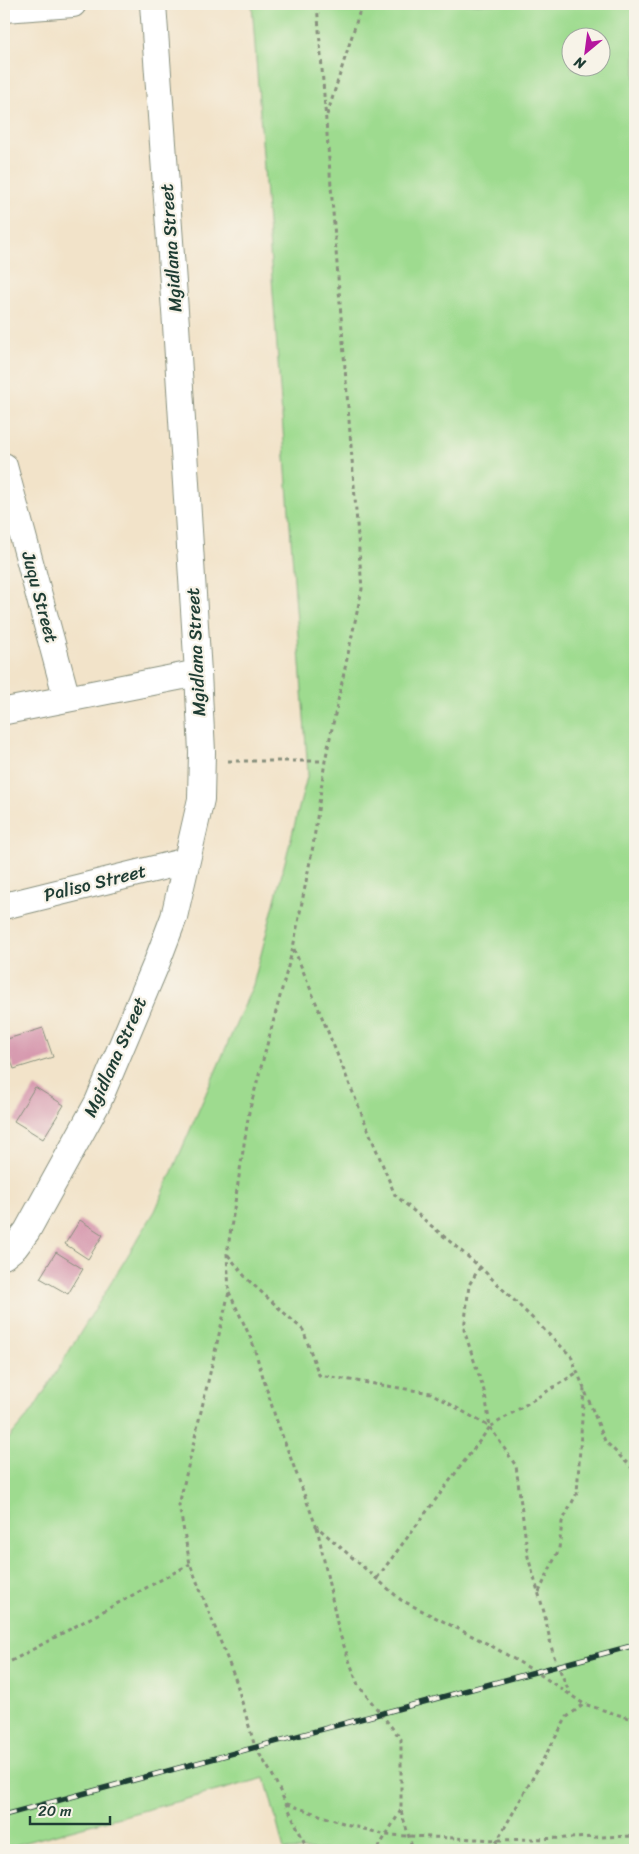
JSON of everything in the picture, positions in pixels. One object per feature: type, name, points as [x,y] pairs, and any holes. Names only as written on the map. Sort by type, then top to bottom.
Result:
[{"type":"street","points":[[4,9],[74,4]]},
{"type":"street","name":"Mgidlana Street","points":[[4,1256],[15,1247],[27,1231],[98,1102],[174,916],[201,800],[202,752],[198,673],[154,4]]},
{"type":"street","name":"Juqu Street","points":[[4,466],[10,510],[67,699]]},
{"type":"street","points":[[4,710],[198,673]]},
{"type":"street","name":"Paliso Street","points":[[4,906],[186,861]]},
{"type":"path","points":[[308,1850],[272,1774],[255,1748],[236,1681],[190,1564],[179,1505],[229,1292],[227,1254],[249,1112],[293,948],[313,846],[325,761],[362,589],[317,4]]},
{"type":"path","points":[[326,119],[362,4]]},
{"type":"path","points":[[202,752],[219,753],[228,761],[325,761]]},
{"type":"path","points":[[293,948],[395,1195],[480,1267],[571,1356],[605,1440],[635,1471]]},
{"type":"path","points":[[227,1254],[247,1279],[303,1330],[319,1375],[431,1393],[490,1427]]},
{"type":"path","points":[[480,1267],[469,1285],[464,1330],[485,1394],[490,1427],[516,1466],[528,1557],[539,1593],[553,1654],[570,1694]]},
{"type":"path","points":[[229,1292],[252,1341],[275,1416],[316,1526],[339,1632],[358,1685],[401,1739],[401,1810],[413,1850]]},
{"type":"path","points":[[377,1578],[490,1427],[578,1372]]},
{"type":"path","points":[[539,1593],[559,1549],[562,1522],[577,1493],[584,1388]]},
{"type":"path","points":[[316,1526],[402,1600],[490,1645],[536,1672],[584,1704],[635,1720]]},
{"type":"path","points":[[4,1665],[190,1564]]},
{"type":"path","points":[[492,1850],[566,1717],[584,1704]]},
{"type":"path","points":[[286,1804],[386,1835],[498,1840],[635,1836]]},
{"type":"path","points":[[377,1850],[401,1810]]},
{"type":"green space","points":[[252,4],[635,4],[635,1850],[284,1850],[265,1778],[4,1848],[4,1444],[33,1410],[155,1211],[253,985],[308,773]]},
{"type":"building","points":[[43,1028],[53,1057],[14,1069],[4,1040]]},
{"type":"building","points":[[35,1087],[64,1105],[43,1139],[14,1121]]},
{"type":"building","points":[[80,1220],[103,1235],[88,1259],[65,1244]]},
{"type":"building","points":[[56,1252],[83,1269],[68,1294],[40,1278]]},
{"type":"railway","points":[[4,1815],[635,1645]]}]
